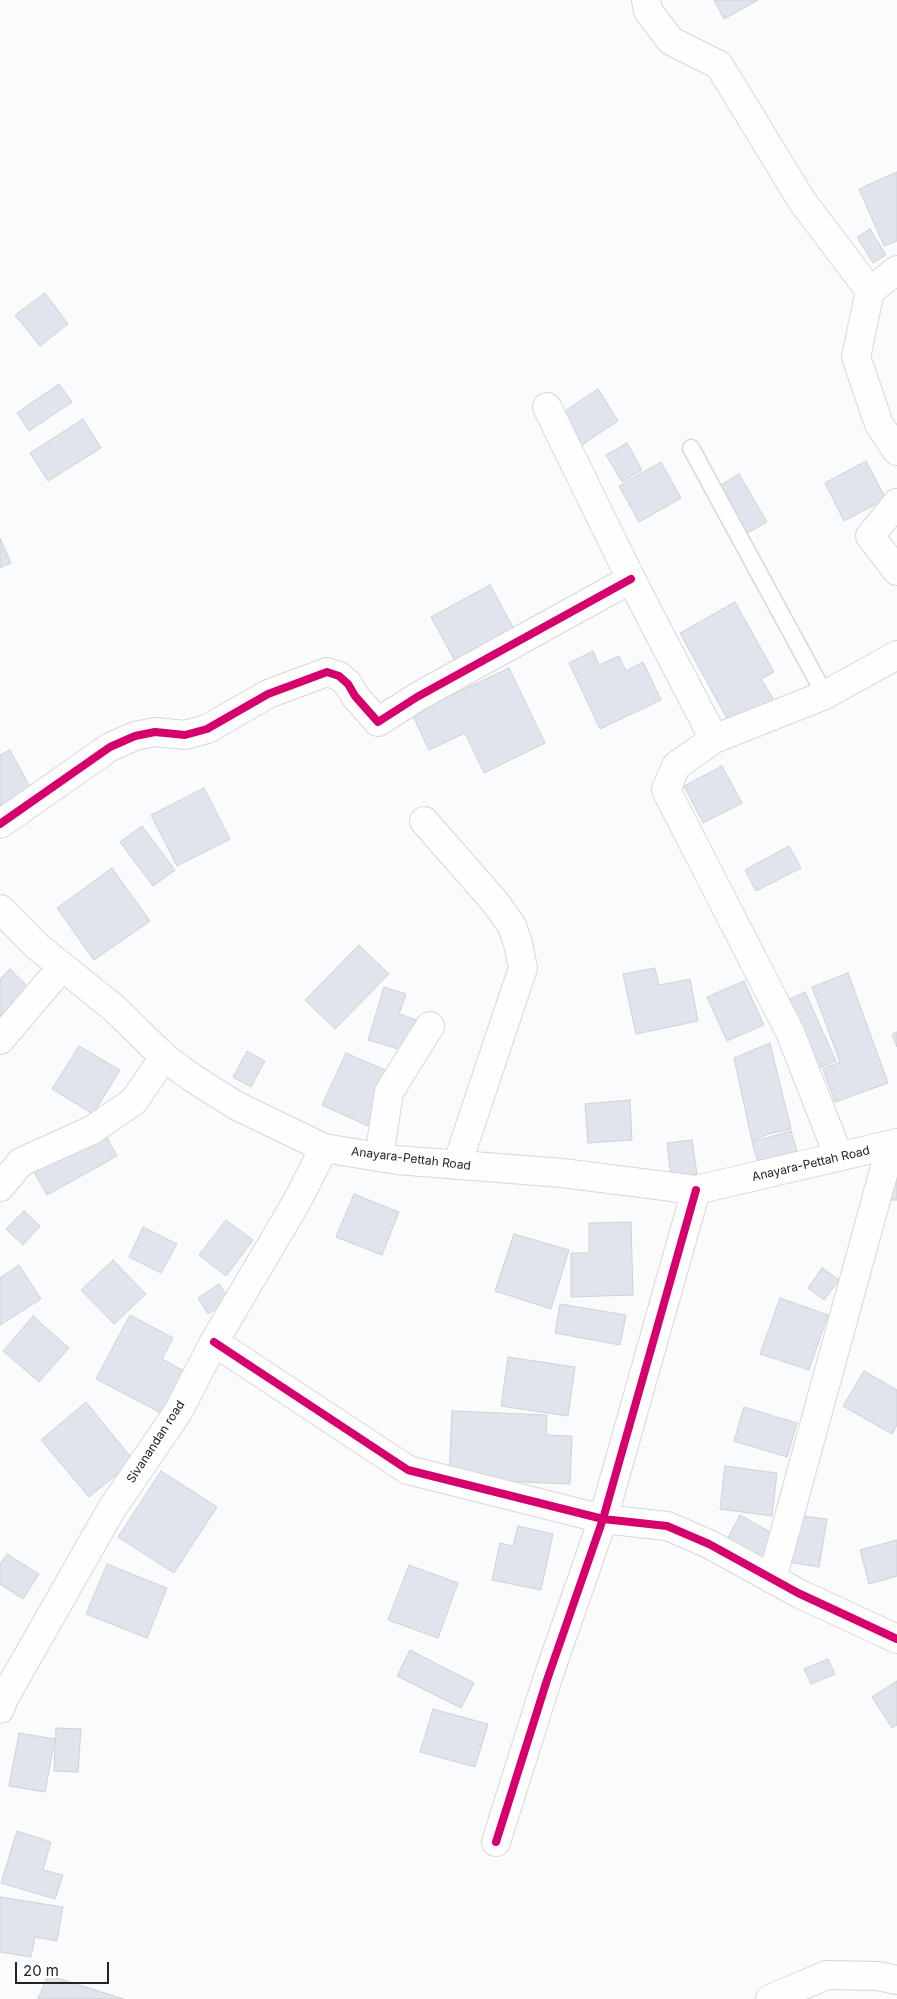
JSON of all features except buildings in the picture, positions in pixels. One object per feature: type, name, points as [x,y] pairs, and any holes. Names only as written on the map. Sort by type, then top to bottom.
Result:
[{"type":"street","points":[[646,0],[648,11],[672,41],[719,65],[802,201],[870,292]]},
{"type":"street","points":[[895,274],[870,292],[856,357],[878,424],[897,451]]},
{"type":"street","points":[[547,407],[631,579],[714,739]]},
{"type":"street","points":[[897,503],[870,536],[897,571]]},
{"type":"street","points":[[0,824],[110,747],[135,736],[148,733],[185,735],[207,729],[268,694],[328,672],[339,676],[348,684],[355,696],[378,722],[417,697],[631,579]]},
{"type":"street","points":[[839,1157],[790,1032],[666,790],[676,766],[714,739],[825,695],[897,654]]},
{"type":"street","points":[[424,821],[512,926],[518,943],[522,968],[457,1165]]},
{"type":"street","name":"Anayara-Pettah Road","points":[[0,909],[38,947],[115,1009],[164,1057],[194,1079],[237,1106],[324,1148],[379,1157],[562,1173],[696,1190],[894,1144]]},
{"type":"street","points":[[0,1040],[62,967]]},
{"type":"street","points":[[379,1157],[389,1092],[430,1026]]},
{"type":"street","points":[[0,1187],[21,1162],[92,1130],[134,1101],[164,1057]]},
{"type":"street","points":[[772,1579],[894,1144]]},
{"type":"street","name":"Sivanandan road","points":[[0,1709],[4,1698],[111,1510],[178,1412],[214,1342],[296,1203],[324,1148]]},
{"type":"street","points":[[496,1842],[547,1680],[603,1519],[696,1190]]},
{"type":"street","points":[[214,1342],[408,1470],[603,1519],[667,1526],[709,1544],[772,1579],[897,1639]]},
{"type":"street","points":[[770,1999],[827,1975],[878,1976],[897,1980]]},
{"type":"lane","points":[[691,448],[825,695]]},
{"type":"cycle path","points":[[0,824],[110,747],[135,736],[155,732],[185,735],[207,729],[268,694],[327,672],[339,676],[348,684],[355,696],[378,722],[417,697],[631,579]]},
{"type":"cycle path","points":[[496,1842],[547,1680],[603,1519],[696,1190]]},
{"type":"cycle path","points":[[214,1342],[408,1470],[603,1519],[667,1526],[709,1544],[798,1593],[897,1639]]}]
